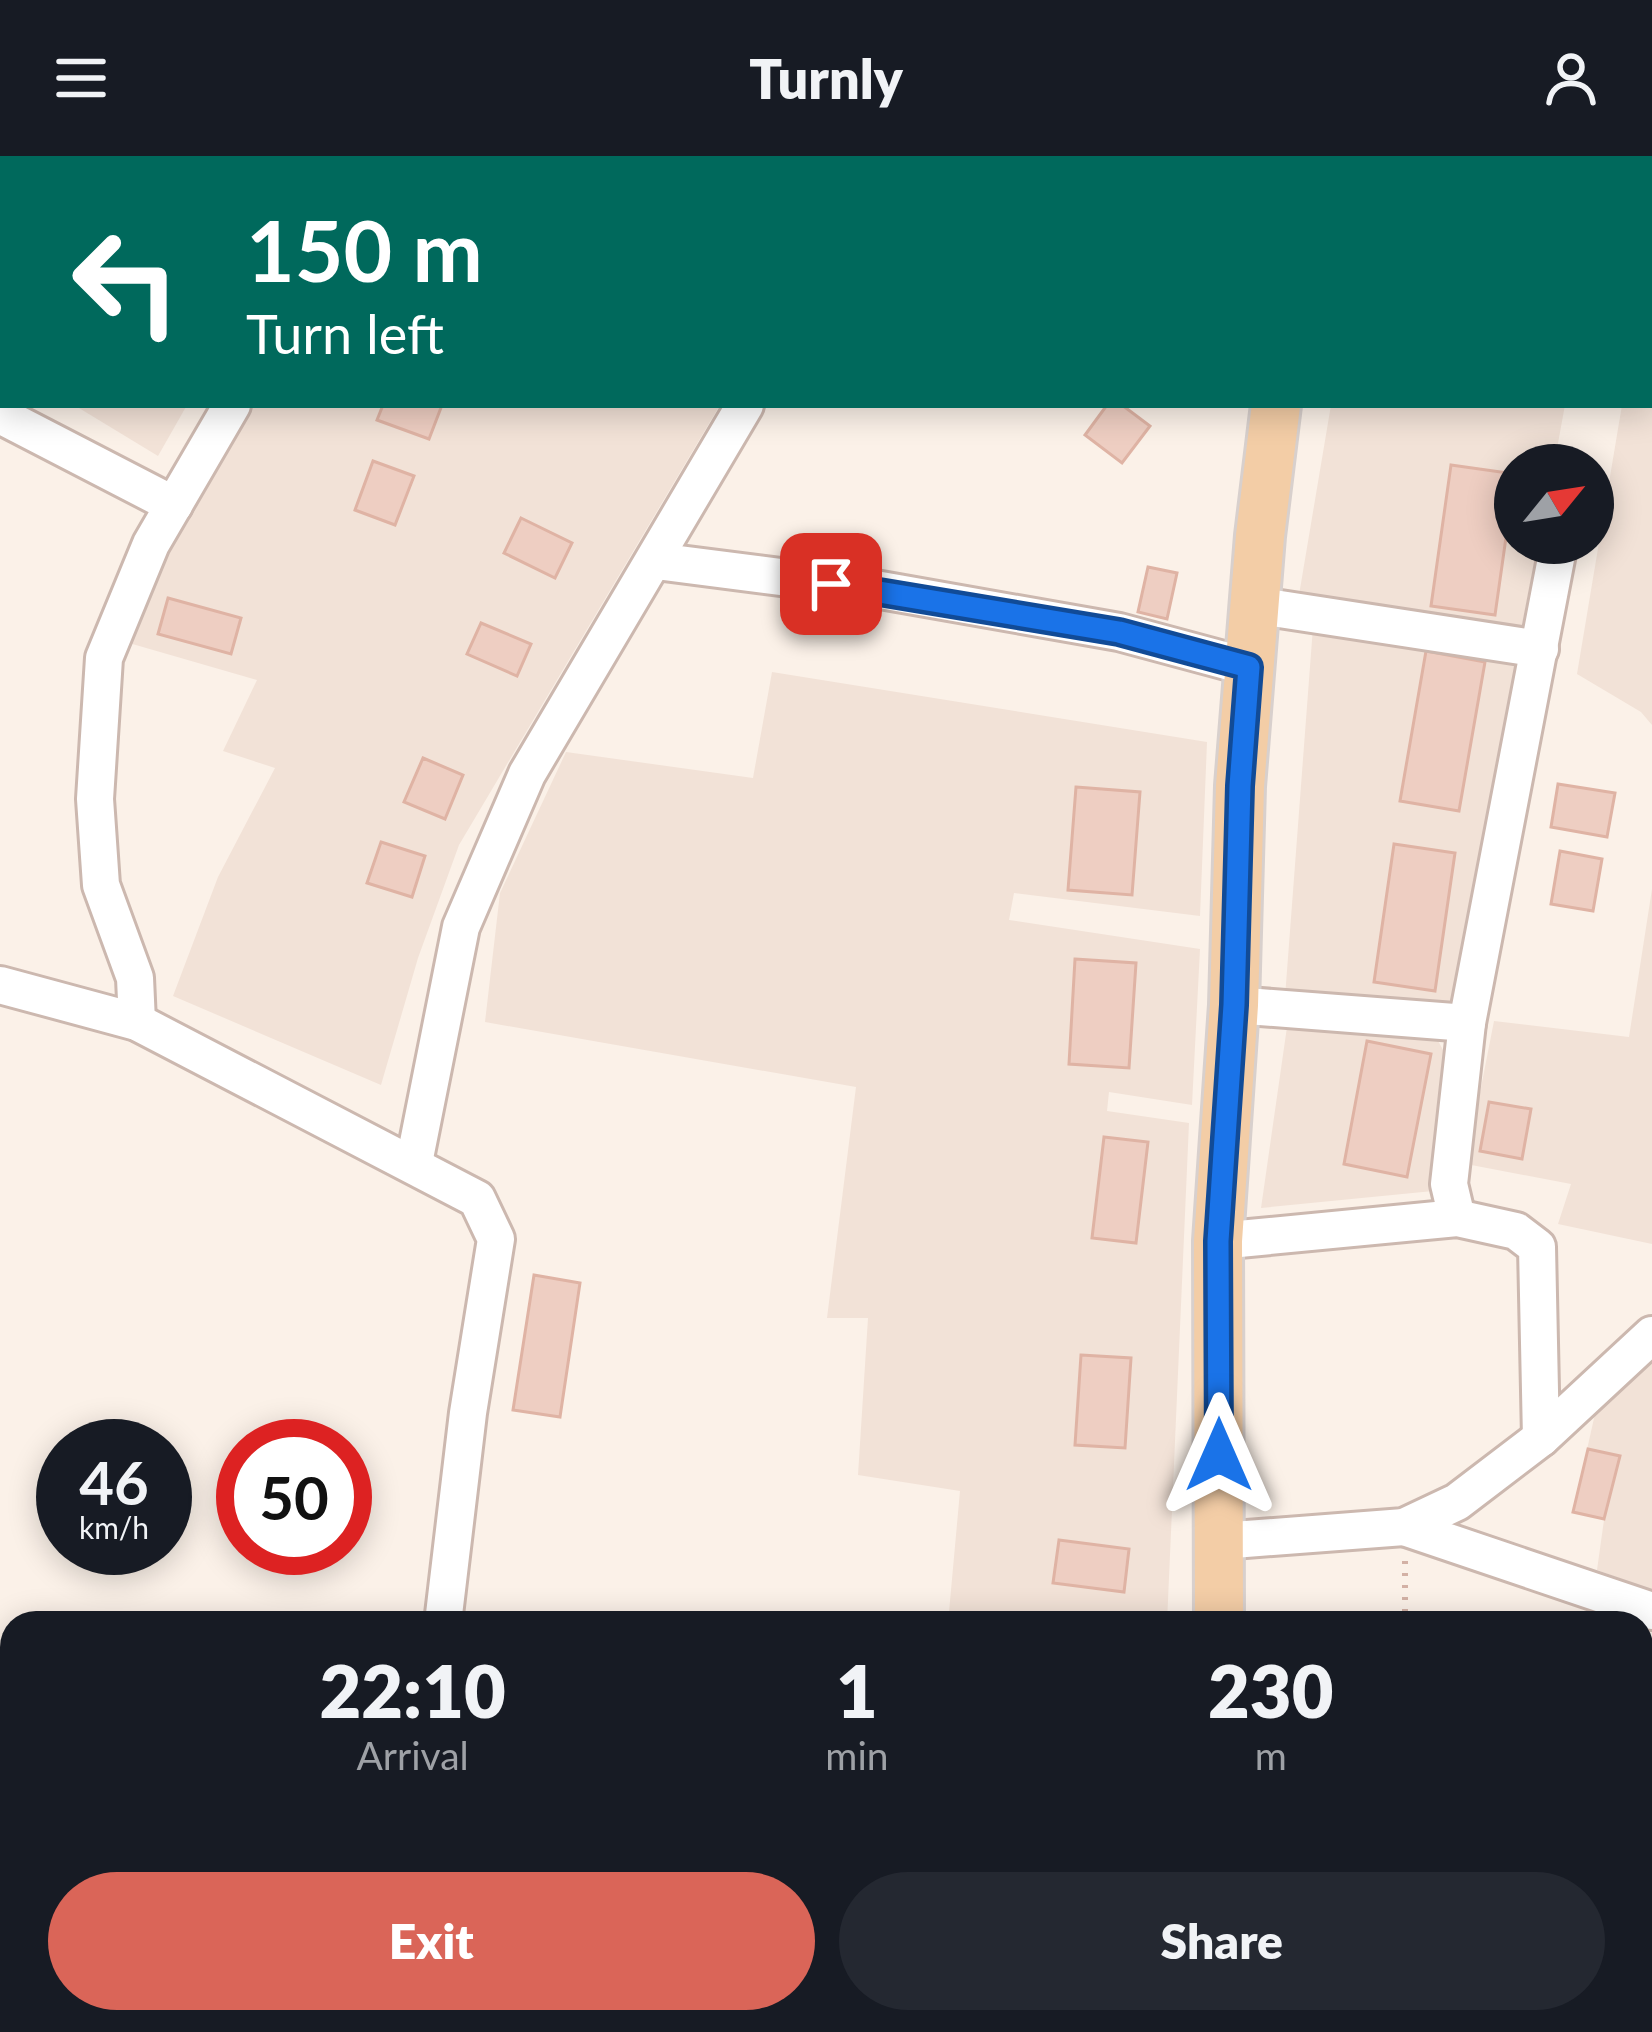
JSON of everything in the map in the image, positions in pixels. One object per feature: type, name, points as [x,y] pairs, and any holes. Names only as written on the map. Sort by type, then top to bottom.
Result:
[{"type":"main road","points":[[1219,1611],[1218,1241],[1234,1005],[1240,786],[1276,408]]},
{"type":"street","points":[[137,1022],[135,978],[101,885],[95,799],[104,658],[152,544],[230,408]]},
{"type":"street","points":[[414,1163],[461,927],[527,774],[743,408]]},
{"type":"street","points":[[0,415],[174,505]]},
{"type":"street","points":[[656,561],[875,589],[1075,624],[1249,667]]},
{"type":"street","points":[[1457,1218],[1449,1184],[1467,1023],[1555,564]]},
{"type":"street","points":[[1255,604],[1540,649]]},
{"type":"street","points":[[0,985],[137,1022],[477,1199],[496,1239],[443,1611]]},
{"type":"street","points":[[1234,1005],[1467,1023]]},
{"type":"street","points":[[1218,1241],[1457,1218],[1516,1231],[1537,1246],[1541,1438]]},
{"type":"street","points":[[1220,1540],[1404,1527],[1457,1502],[1541,1438],[1652,1335]]},
{"type":"street","points":[[1404,1527],[1652,1611]]},
{"type":"path","points":[[1404,1527],[1406,1611]]},
{"type":"shaded area","points":[[79,408],[185,408],[158,456]]},
{"type":"shaded area","points":[[247,408],[718,408],[459,845],[418,958],[381,1085],[173,996],[218,877],[275,768],[223,751],[257,680],[122,641],[182,521]]},
{"type":"shaded area","points":[[1330,408],[1564,408],[1558,444],[1494,444],[1494,564],[1534,564],[1522,626],[1299,595]]},
{"type":"shaded area","points":[[1621,408],[1652,408],[1652,725],[1641,712],[1577,674],[1595,564],[1614,564],[1614,453]]},
{"type":"shaded area","points":[[1313,627],[1522,661],[1450,1007],[1285,997]]},
{"type":"shaded area","points":[[772,672],[1207,742],[1200,916],[1014,893],[1009,920],[1200,949],[1192,1105],[1109,1092],[1107,1111],[1189,1123],[1168,1611],[949,1611],[960,1491],[858,1475],[868,1318],[827,1318],[856,1087],[485,1022],[500,893],[566,752],[753,778]]},
{"type":"shaded area","points":[[1652,889],[1652,1244],[1558,1224],[1571,1184],[1466,1164],[1494,1021],[1629,1037]]},
{"type":"shaded area","points":[[1287,1027],[1436,1037],[1450,1063],[1433,1191],[1261,1208]]},
{"type":"shaded area","points":[[1652,1349],[1652,1590],[1597,1570],[1604,1520],[1573,1512],[1599,1396]]},
{"type":"building","points":[[382,408],[441,408],[429,439],[377,420]]},
{"type":"building","points":[[1105,408],[1126,408],[1150,426],[1122,463],[1085,435]]},
{"type":"building","points":[[373,461],[414,476],[395,525],[355,510]]},
{"type":"building","points":[[1451,465],[1494,471],[1494,564],[1502,564],[1495,615],[1431,606]]},
{"type":"building","points":[[521,518],[572,543],[555,578],[504,553]]},
{"type":"building","points":[[1148,567],[1177,573],[1167,619],[1138,612]]},
{"type":"building","points":[[168,598],[241,618],[231,654],[158,634]]},
{"type":"building","points":[[481,623],[531,644],[517,676],[467,654]]},
{"type":"building","points":[[1426,651],[1485,662],[1459,811],[1400,801]]},
{"type":"building","points":[[423,758],[463,775],[445,819],[404,802]]},
{"type":"building","points":[[1558,784],[1615,793],[1607,837],[1551,827]]},
{"type":"building","points":[[1076,787],[1140,792],[1132,895],[1068,890]]},
{"type":"building","points":[[381,842],[425,856],[412,897],[367,883]]},
{"type":"building","points":[[1394,844],[1455,853],[1435,991],[1374,982]]},
{"type":"building","points":[[1560,851],[1602,859],[1593,911],[1551,904]]},
{"type":"building","points":[[1075,959],[1136,963],[1129,1068],[1069,1064]]},
{"type":"building","points":[[1367,1041],[1431,1054],[1407,1177],[1344,1164]]},
{"type":"building","points":[[1489,1102],[1531,1109],[1522,1159],[1480,1151]]},
{"type":"building","points":[[1104,1137],[1148,1142],[1136,1243],[1092,1238]]},
{"type":"building","points":[[534,1275],[580,1283],[560,1417],[513,1410]]},
{"type":"building","points":[[1081,1355],[1131,1358],[1125,1448],[1075,1445]]},
{"type":"building","points":[[1588,1449],[1620,1456],[1604,1519],[1573,1512]]},
{"type":"building","points":[[1059,1540],[1129,1549],[1124,1592],[1053,1583]]},
{"type":"route","points":[[831,584],[1119,632],[1249,667],[1218,1241],[1219,1455]]}]
